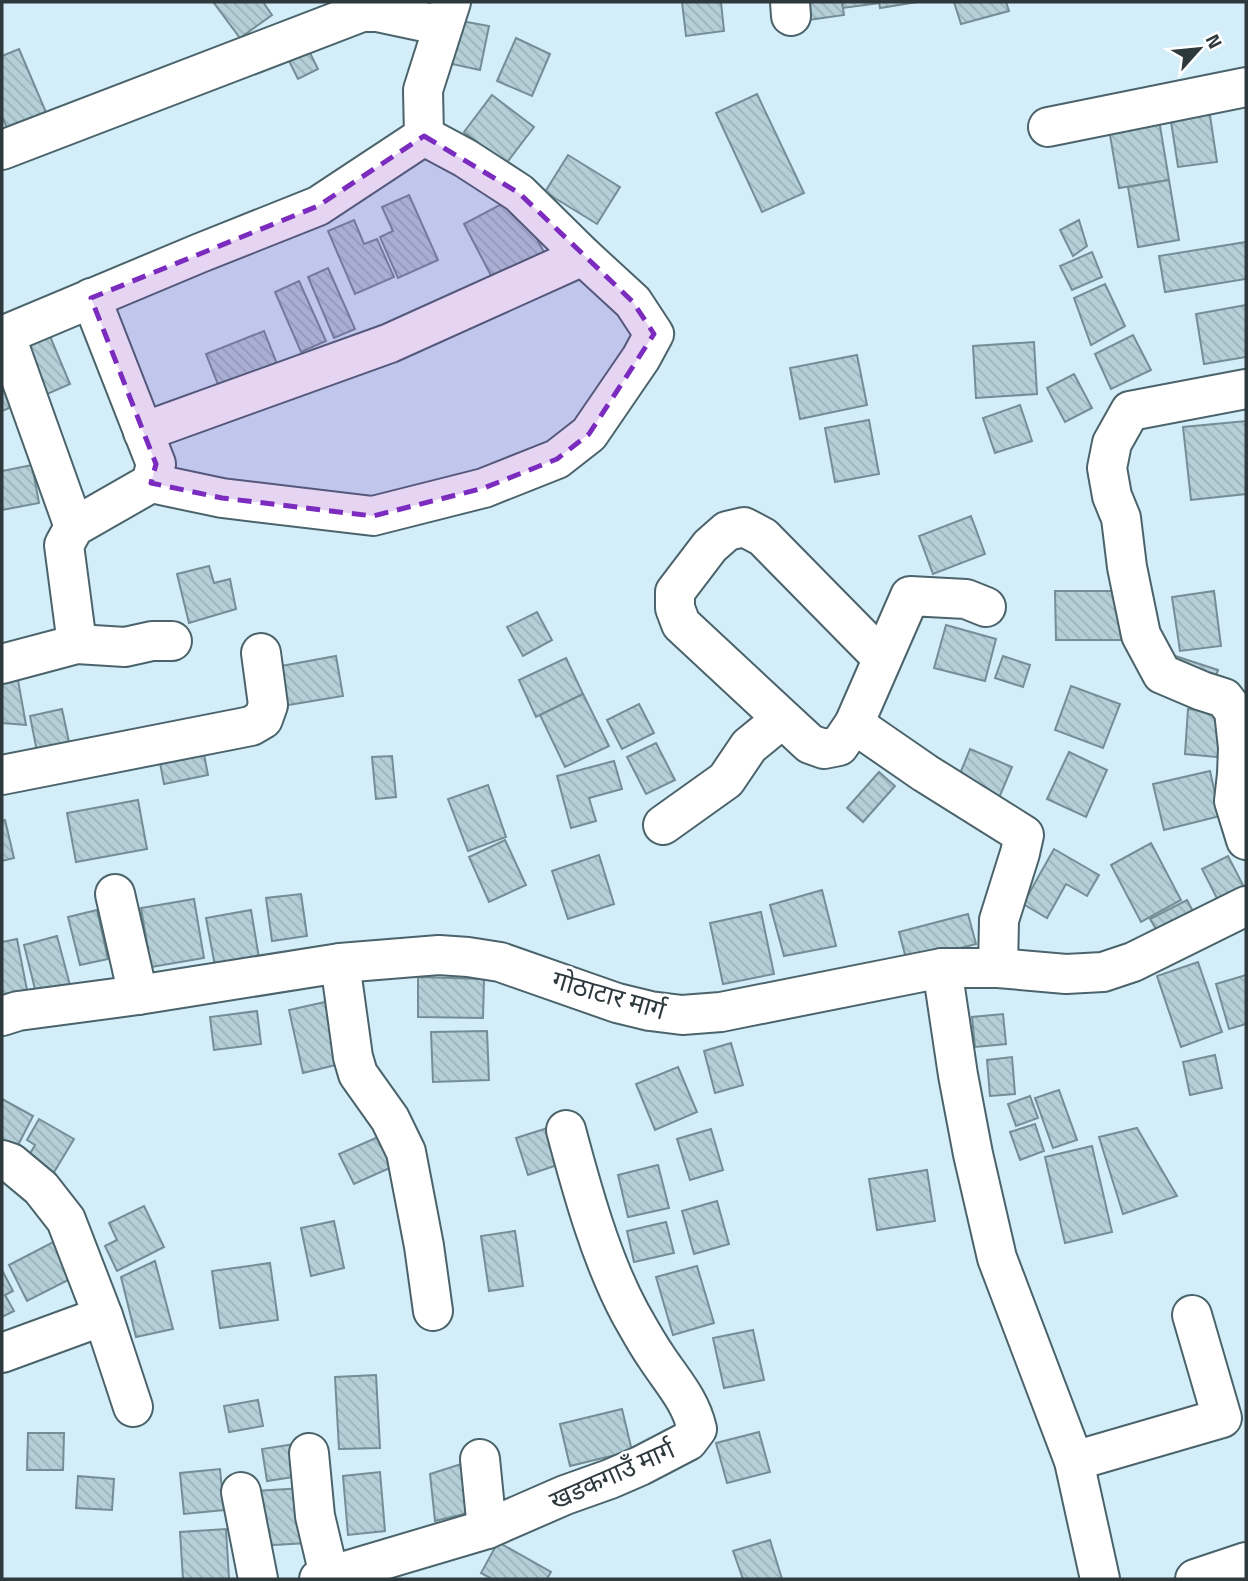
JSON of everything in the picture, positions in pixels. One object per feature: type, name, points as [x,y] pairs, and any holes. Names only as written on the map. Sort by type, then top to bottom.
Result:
[{"type":"street","points":[[2,150],[362,12],[447,14],[423,90],[424,136]]},
{"type":"street","points":[[1048,127],[1246,87]]},
{"type":"street","points":[[77,644],[64,545],[74,527],[151,483],[222,498],[373,516],[484,488],[557,459],[589,434],[641,358],[653,334],[633,302],[519,193],[465,158],[424,136]]},
{"type":"street","points":[[74,527],[4,335],[318,206],[424,136]]},
{"type":"street","points":[[143,432],[390,343],[583,256]]},
{"type":"street","points":[[91,298],[156,464],[151,483]]},
{"type":"street","points":[[1246,389],[1130,411],[1112,443],[1107,468],[1112,496],[1121,518],[1127,567],[1141,635],[1162,674],[1224,698],[1234,711],[1238,748],[1234,801],[1246,840]]},
{"type":"street","points":[[882,658],[763,537],[744,527],[727,531],[710,546],[676,592],[676,608],[681,624],[810,744],[824,749],[839,746],[854,724],[910,596],[966,599],[986,607]]},
{"type":"street","points":[[2,664],[77,644],[125,647],[152,641],[172,641]]},
{"type":"street","points":[[2,775],[251,726],[263,719],[268,705],[261,653]]},
{"type":"street","points":[[663,825],[726,780],[749,746],[782,719]]},
{"type":"street","points":[[854,724],[925,773],[1024,835],[999,920],[998,968]]},
{"type":"street","points":[[115,894],[138,995]]},
{"type":"street","name":"गोठाटार मार्ग","points":[[2,1016],[18,1011],[138,995],[341,962],[439,956],[500,962],[617,1003],[650,1011],[682,1015],[721,1012],[942,968],[998,968],[1066,974],[1102,972],[1133,962],[1246,906]]},
{"type":"street","points":[[341,962],[353,1057],[358,1074],[390,1119],[406,1152],[433,1311]]},
{"type":"street","points":[[942,968],[972,1154],[997,1258],[1074,1461],[1100,1579]]},
{"type":"street","name":"खडकगाउँ मार्ग","points":[[309,1453],[324,1577],[487,1529],[640,1466],[688,1441],[697,1429],[692,1411],[653,1353],[610,1271],[566,1130]]},
{"type":"street","points":[[2,1160],[11,1163],[41,1188],[66,1220],[103,1316],[133,1407]]},
{"type":"street","points":[[1074,1461],[1222,1418],[1192,1315]]},
{"type":"street","points":[[2,1353],[103,1316]]},
{"type":"street","points":[[480,1459],[487,1529]]},
{"type":"street","points":[[241,1492],[258,1579]]},
{"type":"street","points":[[1195,1579],[1246,1562]]},
{"type":"highlighted area","points":[[424,136],[519,193],[633,302],[654,334],[589,434],[557,459],[484,488],[373,516],[222,498],[151,483],[156,464],[91,298],[318,206]]},
{"type":"building","points":[[263,2],[272,15],[240,38],[214,3]]},
{"type":"building","points":[[682,2],[721,2],[724,31],[686,36]]},
{"type":"building","points":[[798,2],[842,2],[844,15],[801,21]]},
{"type":"building","points":[[842,2],[879,2],[880,3],[843,8]]},
{"type":"building","points":[[879,2],[917,2],[880,8]]},
{"type":"building","points":[[954,2],[1006,2],[1009,11],[961,24]]},
{"type":"building","points":[[461,21],[489,26],[480,70],[452,64]]},
{"type":"building","points":[[516,38],[550,54],[532,96],[497,81]]},
{"type":"building","points":[[19,49],[48,117],[9,133],[2,116],[2,56]]},
{"type":"building","points":[[309,51],[318,69],[298,79],[289,61]]},
{"type":"building","points":[[757,94],[804,193],[762,212],[716,113]]},
{"type":"building","points":[[492,95],[534,127],[505,165],[464,132]]},
{"type":"building","points":[[1209,109],[1217,162],[1178,167],[1170,115]]},
{"type":"building","points":[[1159,120],[1169,180],[1119,188],[1109,129]]},
{"type":"building","points":[[568,155],[620,187],[597,224],[545,192]]},
{"type":"building","points":[[1169,180],[1179,240],[1138,247],[1128,187]]},
{"type":"building","points":[[409,195],[438,260],[398,278],[380,237],[393,231],[382,207]]},
{"type":"building","points":[[515,197],[547,258],[496,285],[464,224]]},
{"type":"building","points":[[354,220],[364,244],[377,239],[394,277],[355,294],[328,231]]},
{"type":"building","points":[[1079,220],[1087,246],[1073,256],[1060,230]]},
{"type":"building","points":[[1246,242],[1246,279],[1165,292],[1159,256]]},
{"type":"building","points":[[1092,252],[1102,277],[1072,290],[1060,266]]},
{"type":"building","points":[[328,268],[355,329],[334,338],[308,277]]},
{"type":"building","points":[[299,281],[326,341],[301,352],[275,292]]},
{"type":"building","points":[[1105,284],[1125,326],[1091,345],[1074,298]]},
{"type":"building","points":[[1246,305],[1246,357],[1204,364],[1196,314]]},
{"type":"building","points":[[44,322],[70,384],[45,395],[18,333]]},
{"type":"building","points":[[264,331],[279,369],[221,392],[206,354]]},
{"type":"building","points":[[1133,335],[1151,370],[1111,389],[1095,354]]},
{"type":"building","points":[[1034,342],[1037,394],[976,398],[973,346]]},
{"type":"building","points":[[857,355],[867,405],[800,419],[790,368]]},
{"type":"building","points":[[2,371],[21,403],[2,411]]},
{"type":"building","points":[[1074,374],[1092,408],[1065,422],[1047,388]]},
{"type":"building","points":[[1020,405],[1032,441],[995,453],[983,418]]},
{"type":"building","points":[[869,420],[879,474],[835,482],[825,428]]},
{"type":"building","points":[[1246,421],[1246,494],[1191,500],[1183,427]]},
{"type":"building","points":[[32,465],[39,503],[2,510],[2,471]]},
{"type":"building","points":[[971,516],[985,554],[933,574],[919,536]]},
{"type":"building","points":[[209,566],[214,583],[230,579],[236,609],[189,623],[177,574]]},
{"type":"building","points":[[1055,591],[1122,591],[1122,640],[1056,640]]},
{"type":"building","points":[[1214,591],[1221,646],[1180,651],[1172,597]]},
{"type":"building","points":[[537,612],[552,640],[523,656],[507,627]]},
{"type":"building","points":[[946,625],[996,639],[985,681],[934,668]]},
{"type":"building","points":[[1169,654],[1218,670],[1212,688]]},
{"type":"building","points":[[336,656],[343,696],[276,707],[270,668]]},
{"type":"building","points":[[1003,656],[1030,665],[1023,687],[995,678]]},
{"type":"building","points":[[566,658],[583,694],[536,717],[519,680]]},
{"type":"building","points":[[16,669],[26,725],[2,723],[2,671]]},
{"type":"building","points":[[1071,686],[1120,704],[1103,748],[1055,730]]},
{"type":"building","points":[[583,694],[609,746],[565,767],[540,715]]},
{"type":"building","points":[[639,704],[654,733],[622,749],[607,720]]},
{"type":"building","points":[[62,709],[73,761],[40,767],[30,716]]},
{"type":"building","points":[[1188,709],[1231,713],[1227,758],[1185,754]]},
{"type":"building","points":[[656,743],[675,780],[646,794],[627,757]]},
{"type":"building","points":[[202,744],[208,775],[164,784],[158,752]]},
{"type":"building","points":[[970,749],[1012,767],[999,798],[957,781]]},
{"type":"building","points":[[1069,752],[1107,770],[1086,817],[1047,799]]},
{"type":"building","points":[[392,756],[396,797],[376,799],[372,757]]},
{"type":"building","points":[[614,761],[622,789],[589,798],[596,821],[571,828],[557,776]]},
{"type":"building","points":[[1210,771],[1220,816],[1164,830],[1153,784]]},
{"type":"building","points":[[879,772],[895,786],[863,822],[847,808]]},
{"type":"building","points":[[488,785],[506,837],[468,851],[448,799]]},
{"type":"building","points":[[138,800],[147,849],[76,862],[67,813]]},
{"type":"building","points":[[5,820],[14,858],[2,861],[2,821]]},
{"type":"building","points":[[505,840],[526,885],[489,902],[469,857]]},
{"type":"building","points":[[1151,843],[1181,900],[1141,922],[1111,865]]},
{"type":"building","points":[[1054,849],[1099,875],[1087,896],[1066,884],[1047,918],[1023,904]]},
{"type":"building","points":[[599,855],[614,904],[568,919],[552,871]]},
{"type":"building","points":[[1228,856],[1246,891],[1224,912],[1202,869]]},
{"type":"building","points":[[822,890],[836,946],[784,956],[770,905]]},
{"type":"building","points":[[301,894],[307,936],[272,941],[266,898]]},
{"type":"building","points":[[194,899],[204,958],[151,967],[141,908]]},
{"type":"building","points":[[1187,900],[1197,919],[1161,938],[1150,919]]},
{"type":"building","points":[[97,910],[108,959],[80,965],[68,917]]},
{"type":"building","points":[[251,910],[259,958],[215,966],[206,918]]},
{"type":"building","points":[[761,912],[774,974],[723,984],[710,923]]},
{"type":"building","points":[[968,914],[976,944],[907,962],[899,932]]},
{"type":"building","points":[[57,936],[71,989],[37,997],[24,945]]},
{"type":"building","points":[[17,939],[27,990],[2,995],[2,942]]},
{"type":"building","points":[[1198,962],[1222,1032],[1181,1047],[1157,976]]},
{"type":"building","points":[[1246,975],[1246,1024],[1229,1029],[1216,984]]},
{"type":"building","points":[[418,977],[484,979],[483,1018],[418,1017]]},
{"type":"building","points":[[334,1000],[348,1062],[303,1073],[289,1010]]},
{"type":"building","points":[[257,1011],[261,1044],[214,1050],[210,1017]]},
{"type":"building","points":[[1003,1014],[1006,1044],[975,1047],[972,1017]]},
{"type":"building","points":[[487,1031],[489,1080],[433,1082],[431,1032]]},
{"type":"building","points":[[731,1043],[743,1085],[715,1093],[704,1051]]},
{"type":"building","points":[[1215,1055],[1222,1088],[1190,1095],[1183,1062]]},
{"type":"building","points":[[1012,1057],[1015,1094],[990,1096],[987,1060]]},
{"type":"building","points":[[678,1067],[697,1112],[655,1130],[636,1084]]},
{"type":"building","points":[[1059,1090],[1077,1140],[1053,1148],[1035,1098]]},
{"type":"building","points":[[1030,1096],[1038,1118],[1016,1126],[1008,1104]]},
{"type":"building","points":[[2,1099],[33,1116],[14,1153],[2,1146]]},
{"type":"building","points":[[39,1119],[74,1139],[50,1179],[24,1164],[35,1145],[27,1140]]},
{"type":"building","points":[[1035,1124],[1044,1151],[1020,1160],[1010,1132]]},
{"type":"building","points":[[554,1126],[566,1162],[528,1175],[516,1138]]},
{"type":"building","points":[[1137,1128],[1177,1196],[1123,1214],[1099,1137]]},
{"type":"building","points":[[711,1129],[723,1170],[690,1180],[677,1139]]},
{"type":"building","points":[[378,1137],[392,1167],[354,1184],[339,1154]]},
{"type":"building","points":[[1092,1146],[1112,1232],[1065,1243],[1045,1157]]},
{"type":"building","points":[[658,1165],[669,1208],[628,1217],[618,1175]]},
{"type":"building","points":[[927,1170],[935,1221],[877,1230],[869,1179]]},
{"type":"building","points":[[717,1201],[729,1244],[694,1254],[682,1211]]},
{"type":"building","points":[[144,1206],[164,1247],[117,1271],[105,1246],[117,1240],[109,1223]]},
{"type":"building","points":[[334,1221],[344,1268],[311,1276],[301,1228]]},
{"type":"building","points":[[666,1222],[674,1253],[634,1262],[627,1231]]},
{"type":"building","points":[[515,1231],[523,1286],[489,1291],[481,1236]]},
{"type":"building","points":[[59,1239],[78,1275],[27,1301],[9,1265]]},
{"type":"building","points":[[155,1261],[173,1329],[136,1337],[121,1277]]},
{"type":"building","points":[[270,1263],[278,1320],[220,1328],[212,1271]]},
{"type":"building","points":[[697,1266],[714,1323],[673,1335],[656,1277]]},
{"type":"building","points":[[2,1270],[13,1291],[5,1295],[14,1311],[2,1317]]},
{"type":"building","points":[[753,1330],[764,1380],[724,1388],[713,1338]]},
{"type":"building","points":[[376,1375],[380,1448],[339,1449],[335,1377]]},
{"type":"building","points":[[258,1400],[263,1426],[229,1432],[224,1406]]},
{"type":"building","points":[[622,1409],[632,1451],[570,1466],[560,1424]]},
{"type":"building","points":[[759,1432],[770,1472],[727,1483],[716,1443]]},
{"type":"building","points":[[28,1433],[64,1433],[63,1470],[27,1470]]},
{"type":"building","points":[[295,1444],[300,1476],[267,1481],[262,1449]]},
{"type":"building","points":[[461,1464],[468,1513],[435,1521],[430,1474]]},
{"type":"building","points":[[220,1469],[224,1510],[184,1514],[180,1473]]},
{"type":"building","points":[[380,1472],[385,1531],[348,1535],[343,1476]]},
{"type":"building","points":[[78,1476],[114,1479],[112,1510],[76,1508]]},
{"type":"building","points":[[304,1488],[308,1543],[256,1546],[252,1491]]},
{"type":"building","points":[[226,1529],[229,1579],[183,1579],[180,1532]]},
{"type":"building","points":[[770,1540],[782,1579],[743,1579],[733,1551]]},
{"type":"building","points":[[498,1542],[551,1572],[547,1579],[492,1579],[481,1573]]}]
